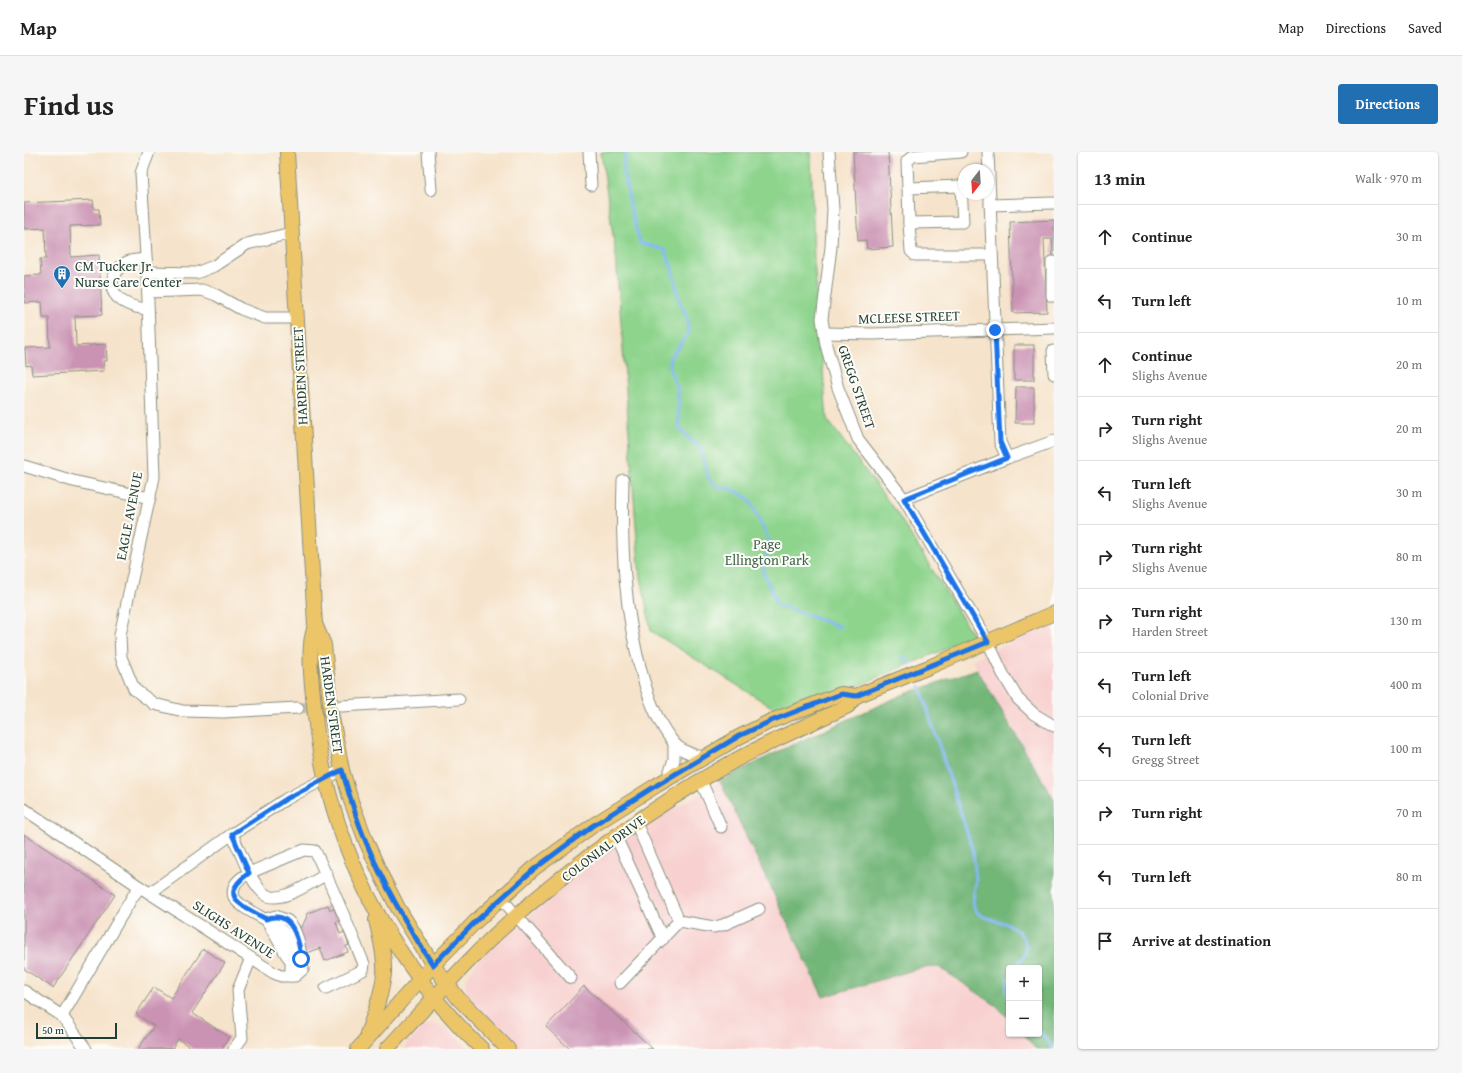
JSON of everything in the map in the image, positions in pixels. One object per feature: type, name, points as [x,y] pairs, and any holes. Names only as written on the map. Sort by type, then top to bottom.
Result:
[{"type":"main road","name":"HARDEN STREET","points":[[288,152],[291,233],[315,624],[311,644],[312,681],[315,722],[324,779],[345,845],[372,904],[390,936],[434,999],[482,1049]]},
{"type":"main road","name":"COLONIAL DRIVE","points":[[387,1049],[447,984],[497,934],[542,894],[616,837],[667,801],[734,761],[848,706],[856,696],[988,642],[1054,613]]},
{"type":"main road","name":"HARDEN STREET","points":[[315,624],[324,645],[331,713],[342,770],[351,801],[366,841],[382,877],[398,908],[433,965],[458,998],[508,1049]]},
{"type":"main road","name":"COLONIAL DRIVE","points":[[361,1046],[433,965],[475,922],[560,848],[666,779],[739,736],[771,721],[841,694],[856,696]]},
{"type":"main road","points":[[361,1046],[373,1019],[384,975],[382,948],[372,904]]},
{"type":"street","name":"EAGLE AVENUE","points":[[149,152],[141,173],[148,292],[154,477],[120,635],[121,657],[134,689],[154,704],[183,711],[223,712],[298,708]]},
{"type":"street","points":[[428,152],[431,190]]},
{"type":"street","points":[[589,152],[591,185]]},
{"type":"street","name":"GREGG STREET","points":[[829,152],[833,209],[831,247],[822,319],[826,345],[838,388],[858,439],[904,499],[988,642],[1003,674],[1018,699],[1034,714],[1054,726]]},
{"type":"street","points":[[961,152],[913,156],[907,162],[911,252],[915,255],[991,255]]},
{"type":"street","points":[[988,152],[991,255],[1000,442],[1007,458]]},
{"type":"street","points":[[908,188],[962,186],[963,222],[909,223]]},
{"type":"street","points":[[990,205],[1054,203]]},
{"type":"street","points":[[147,272],[196,273],[214,266],[247,244],[291,233]]},
{"type":"street","points":[[146,259],[129,262],[121,266],[115,272],[112,282],[114,292],[121,300],[130,306],[148,309]]},
{"type":"street","points":[[1054,262],[1052,262],[1052,296],[1054,296]]},
{"type":"street","points":[[148,292],[202,290],[216,295],[241,309],[265,318],[296,318]]},
{"type":"street","name":"MCLEESE STREET","points":[[825,334],[872,334],[1054,328]]},
{"type":"street","points":[[1053,351],[1054,374]]},
{"type":"street","points":[[904,499],[1054,441]]},
{"type":"street","points":[[24,466],[73,481],[150,498]]},
{"type":"street","points":[[623,480],[624,568],[626,599],[633,639],[647,692],[655,713],[674,744],[689,754],[703,757]]},
{"type":"street","points":[[343,706],[459,699]]},
{"type":"street","points":[[666,779],[674,760],[674,744]]},
{"type":"street","points":[[150,893],[232,834],[286,799],[342,770]]},
{"type":"street","points":[[700,781],[722,827]]},
{"type":"street","name":"SLIGHS AVENUE","points":[[24,809],[140,887],[281,976],[287,977],[293,974],[297,965],[290,945],[283,931],[243,906],[234,897],[233,891],[235,884],[249,873],[304,850],[315,851],[327,874]]},
{"type":"street","points":[[636,823],[680,921]]},
{"type":"street","points":[[232,834],[249,873],[260,890],[267,896],[283,897],[327,874],[364,964],[363,970],[326,988]]},
{"type":"street","points":[[616,837],[663,939]]},
{"type":"street","points":[[62,1016],[133,896],[140,887]]},
{"type":"street","points":[[501,898],[571,978]]},
{"type":"street","points":[[680,921],[714,927],[723,925],[759,910]]},
{"type":"street","points":[[620,983],[680,921]]},
{"type":"street","points":[[234,1049],[242,1038],[238,990],[251,958]]},
{"type":"street","points":[[24,991],[62,1016],[86,1049]]},
{"type":"shaded area","points":[[1054,623],[1054,800],[972,660]]},
{"type":"shaded area","points":[[720,781],[823,997],[920,968],[940,967],[997,1006],[1006,1016],[1006,1037],[1026,1037],[1036,1049],[520,1049],[469,999],[466,991],[468,976],[478,961],[552,896],[627,837]]},
{"type":"shaded area","points":[[432,1024],[447,1027],[468,1049],[403,1049],[423,1027]]},
{"type":"green space","name":"Page Ellington Park","points":[[601,152],[811,152],[814,260],[827,419],[897,513],[974,637],[786,716],[651,631],[639,566],[616,256]]},
{"type":"green space","points":[[977,669],[1054,800],[1054,1049],[1036,1049],[1026,1037],[1042,1037],[1042,965],[1006,965],[1006,1016],[997,1006],[939,967],[920,968],[823,997],[720,781],[781,750],[902,695]]},
{"type":"building","points":[[853,152],[888,152],[893,247],[867,249],[866,240],[858,241]]},
{"type":"building","name":"CM Tucker Jr. Nurse Care Center","points":[[93,200],[94,209],[99,209],[100,225],[70,226],[71,257],[99,255],[102,315],[75,316],[76,346],[106,344],[107,361],[103,361],[104,371],[32,375],[31,365],[26,366],[25,348],[50,347],[49,318],[43,318],[42,302],[24,303],[24,276],[41,275],[40,259],[46,259],[45,228],[24,229],[24,203]]},
{"type":"building","points":[[1054,220],[1054,258],[1052,239],[1044,239],[1047,312],[1013,313],[1010,222]]},
{"type":"building","points":[[1014,345],[1034,345],[1034,380],[1014,380]]},
{"type":"building","points":[[1016,387],[1034,387],[1034,423],[1015,423]]},
{"type":"building","points":[[24,834],[115,895],[53,988],[24,969]]},
{"type":"building","points":[[328,905],[330,910],[334,909],[339,920],[336,922],[340,934],[344,932],[349,945],[346,946],[348,952],[325,961],[320,948],[305,954],[296,929],[302,927],[307,916],[306,914]]},
{"type":"building","points":[[203,949],[225,963],[192,1013],[229,1037],[221,1049],[193,1049],[178,1039],[172,1049],[138,1049],[154,1026],[136,1014],[154,987],[171,998]]},
{"type":"building","points":[[584,986],[653,1049],[570,1049],[546,1027]]},
{"type":"waterway","points":[[626,152],[623,170],[640,243],[665,250],[672,268],[679,300],[687,317],[688,334],[670,357],[670,370],[678,390],[679,427],[686,436],[699,446],[709,479],[715,486],[733,489],[750,500],[770,543],[763,571],[777,604],[840,627]]},
{"type":"waterway","points":[[902,656],[911,664]]},
{"type":"waterway","points":[[920,686],[973,851],[976,880],[973,900],[974,907],[977,912],[984,917],[1008,924],[1017,930],[1024,939],[1026,945],[1025,954],[1017,965]]},
{"type":"waterway","points":[[1042,1034],[1054,1049]]},
{"type":"tunnel","points":[[298,708],[337,706]]},
{"type":"place","name":"CM Tucker Jr. Nurse Care Center","points":[[62,289]]},
{"type":"route","points":[[301,959],[300,948],[295,933],[288,921],[276,916],[266,919],[243,906],[234,897],[233,891],[235,884],[249,873],[232,834],[286,799],[342,770],[351,801],[366,841],[382,877],[398,908],[433,965],[444,952],[475,922],[560,848],[625,805],[739,736],[771,721],[841,694],[856,696],[988,642],[904,499],[1007,458],[1000,442],[995,330]]}]
